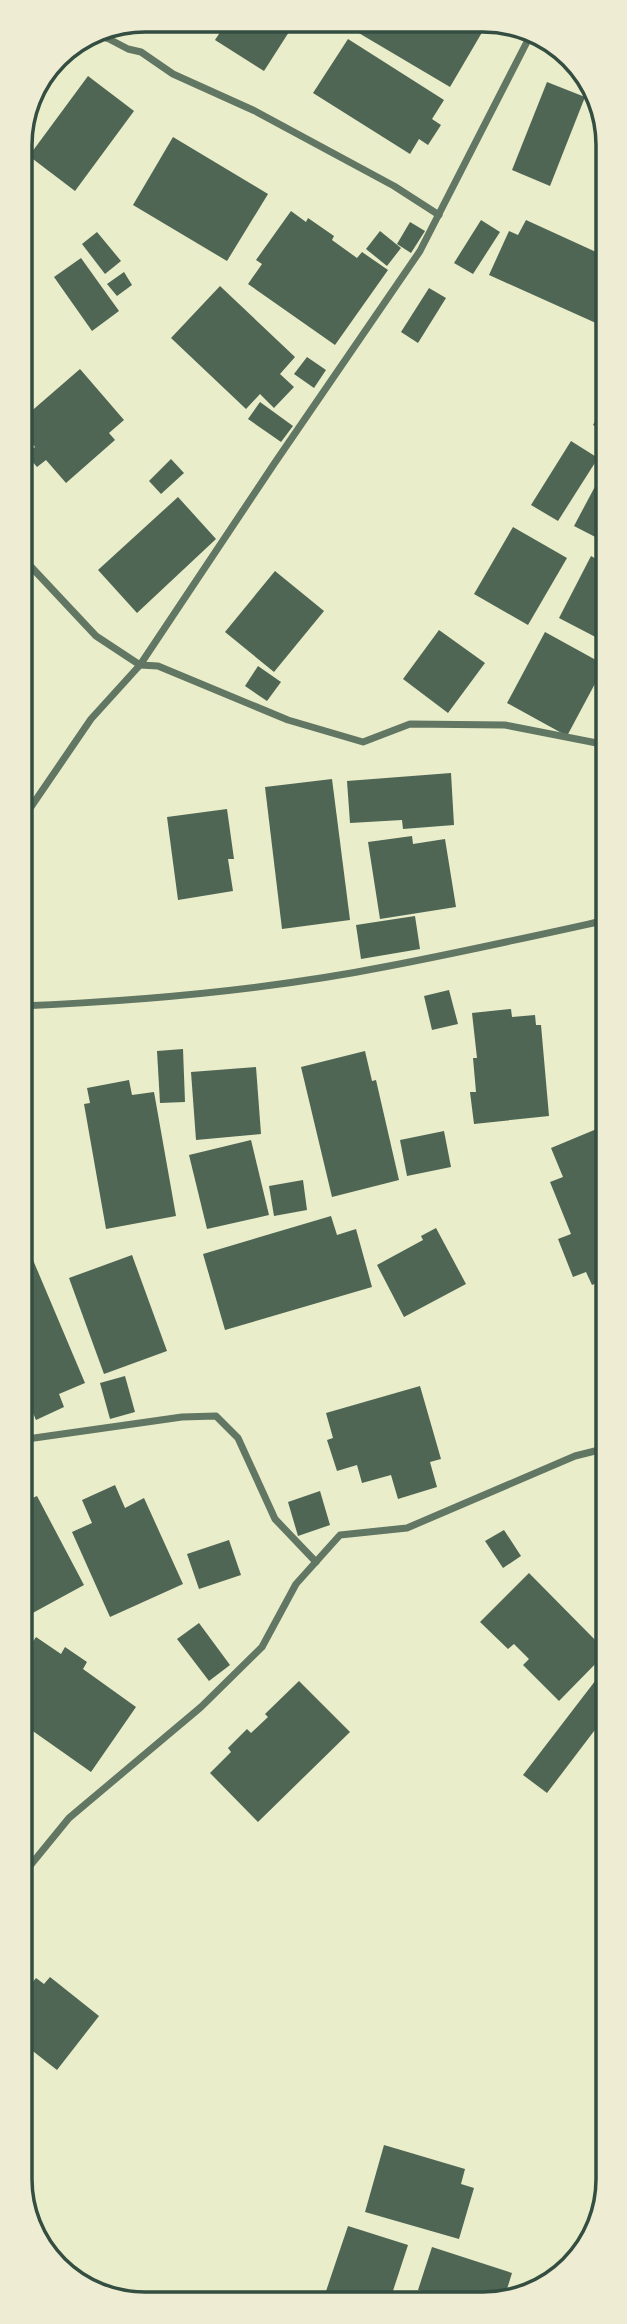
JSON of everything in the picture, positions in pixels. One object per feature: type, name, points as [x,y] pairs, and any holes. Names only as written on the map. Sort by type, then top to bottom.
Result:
[{"type":"street","points":[[107,38],[141,52],[173,74],[255,111],[394,186],[439,215]]},
{"type":"street","points":[[32,806],[91,719],[140,665],[420,251],[528,41]]},
{"type":"street","points":[[32,568],[96,636],[140,665],[158,666],[288,720],[363,742],[410,724],[505,725],[596,743]]},
{"type":"street","points":[[32,1006],[121,1002],[387,967],[596,922]]},
{"type":"street","points":[[32,1438],[182,1417],[216,1416],[238,1438],[275,1519],[316,1562]]},
{"type":"street","points":[[32,1863],[69,1818],[201,1707],[262,1647],[296,1584],[340,1535],[407,1528],[575,1456],[595,1451]]},
{"type":"building","points":[[220,32],[289,32],[264,71],[215,40]]},
{"type":"building","points":[[357,32],[482,32],[450,87]]},
{"type":"building","points":[[348,39],[444,100],[432,119],[441,125],[428,145],[419,139],[410,154],[313,93]]},
{"type":"building","points":[[88,76],[134,111],[75,191],[32,158],[32,152]]},
{"type":"building","points":[[547,82],[585,97],[550,186],[512,170]]},
{"type":"building","points":[[173,137],[268,194],[227,261],[133,205]]},
{"type":"building","points":[[291,211],[306,222],[308,218],[334,236],[332,240],[357,258],[362,252],[388,270],[335,345],[248,284],[262,264],[256,260]]},
{"type":"building","points":[[481,220],[500,232],[473,274],[454,263]]},
{"type":"building","points":[[526,220],[596,252],[596,323],[489,275],[509,231],[518,235]]},
{"type":"building","points":[[410,222],[425,231],[411,253],[397,244]]},
{"type":"building","points":[[380,231],[401,248],[387,266],[366,249]]},
{"type":"building","points":[[97,232],[121,261],[105,274],[82,244]]},
{"type":"building","points":[[81,258],[119,311],[92,331],[54,277]]},
{"type":"building","points":[[124,272],[132,285],[117,296],[107,284]]},
{"type":"building","points":[[220,286],[295,357],[280,374],[294,387],[274,408],[260,394],[246,409],[171,338]]},
{"type":"building","points":[[429,288],[446,298],[418,343],[401,332]]},
{"type":"building","points":[[307,357],[326,370],[314,388],[294,374]]},
{"type":"building","points":[[80,369],[124,420],[109,433],[115,440],[66,483],[46,460],[37,467],[32,461],[32,449],[35,447],[32,443],[32,411]]},
{"type":"building","points":[[260,402],[293,426],[281,442],[248,419]]},
{"type":"building","points":[[571,441],[596,457],[596,461],[558,521],[531,505]]},
{"type":"building","points":[[171,459],[184,473],[161,494],[149,481]]},
{"type":"building","points":[[596,485],[596,537],[574,526]]},
{"type":"building","points":[[178,497],[216,539],[137,613],[98,570]]},
{"type":"building","points":[[513,527],[567,558],[528,625],[474,594]]},
{"type":"building","points":[[591,556],[596,559],[596,637],[559,618]]},
{"type":"building","points":[[275,571],[324,611],[274,672],[225,632]]},
{"type":"building","points":[[439,630],[485,663],[448,713],[403,679]]},
{"type":"building","points":[[545,632],[596,660],[596,682],[567,736],[507,703]]},
{"type":"building","points":[[258,666],[281,682],[267,701],[245,686]]},
{"type":"building","points":[[451,773],[454,825],[403,829],[402,820],[350,823],[347,781]]},
{"type":"building","points":[[332,779],[350,920],[282,929],[265,787]]},
{"type":"building","points":[[227,809],[234,859],[228,859],[233,891],[178,900],[167,817]]},
{"type":"building","points":[[412,836],[413,844],[445,839],[456,907],[380,919],[368,842]]},
{"type":"building","points":[[415,916],[420,949],[361,959],[356,925]]},
{"type":"building","points":[[449,990],[458,1024],[432,1030],[424,996]]},
{"type":"building","points":[[511,1009],[512,1017],[535,1015],[536,1025],[541,1025],[549,1116],[474,1124],[470,1092],[476,1092],[473,1058],[477,1058],[472,1013]]},
{"type":"building","points":[[183,1049],[185,1102],[160,1103],[157,1051]]},
{"type":"building","points":[[365,1051],[372,1081],[376,1080],[399,1180],[332,1197],[301,1067]]},
{"type":"building","points":[[256,1067],[261,1134],[196,1140],[191,1072]]},
{"type":"building","points":[[129,1080],[132,1095],[154,1092],[176,1216],[106,1229],[84,1104],[90,1103],[87,1088]]},
{"type":"building","points":[[596,1129],[595,1284],[592,1285],[586,1272],[573,1277],[558,1239],[571,1234],[550,1182],[563,1177],[551,1148]]},
{"type":"building","points":[[444,1131],[451,1167],[407,1176],[400,1140]]},
{"type":"building","points":[[251,1140],[269,1215],[207,1229],[189,1155]]},
{"type":"building","points":[[303,1180],[307,1210],[274,1216],[269,1186]]},
{"type":"building","points":[[331,1216],[337,1235],[356,1229],[372,1287],[225,1330],[203,1254]]},
{"type":"building","points":[[436,1228],[466,1284],[404,1317],[377,1265],[423,1240],[421,1236]]},
{"type":"building","points":[[132,1255],[167,1351],[104,1374],[69,1278]]},
{"type":"building","points":[[32,1260],[85,1383],[59,1394],[64,1407],[36,1420],[32,1411]]},
{"type":"building","points":[[125,1376],[135,1412],[110,1419],[100,1383]]},
{"type":"building","points":[[420,1386],[441,1459],[430,1462],[437,1487],[398,1499],[391,1475],[362,1483],[357,1465],[337,1471],[327,1440],[333,1438],[326,1413]]},
{"type":"building","points":[[115,1485],[125,1508],[144,1498],[183,1584],[110,1617],[72,1532],[92,1523],[82,1500]]},
{"type":"building","points":[[320,1491],[330,1525],[298,1536],[288,1502]]},
{"type":"building","points":[[37,1496],[84,1585],[32,1613],[32,1498]]},
{"type":"building","points":[[504,1530],[521,1556],[503,1568],[485,1541]]},
{"type":"building","points":[[229,1540],[241,1575],[199,1589],[187,1554]]},
{"type":"building","points":[[529,1573],[595,1640],[595,1664],[559,1701],[523,1665],[529,1659],[514,1644],[508,1649],[480,1622]]},
{"type":"building","points":[[199,1623],[230,1665],[209,1681],[177,1639]]},
{"type":"building","points":[[36,1637],[61,1654],[65,1647],[87,1662],[83,1669],[136,1707],[91,1772],[32,1730],[32,1643]]},
{"type":"building","points":[[299,1681],[350,1732],[258,1822],[210,1773],[231,1752],[228,1748],[247,1729],[251,1733],[268,1717],[265,1714]]},
{"type":"building","points":[[595,1681],[595,1730],[547,1793],[523,1775]]},
{"type":"building","points":[[50,1977],[99,2016],[57,2070],[32,2050],[32,1983],[36,1978],[44,1984]]},
{"type":"building","points":[[384,2145],[465,2169],[461,2184],[474,2188],[459,2239],[365,2212]]},
{"type":"building","points":[[348,2226],[408,2245],[393,2292],[326,2292]]},
{"type":"building","points":[[432,2247],[512,2273],[507,2290],[497,2292],[418,2290]]}]
